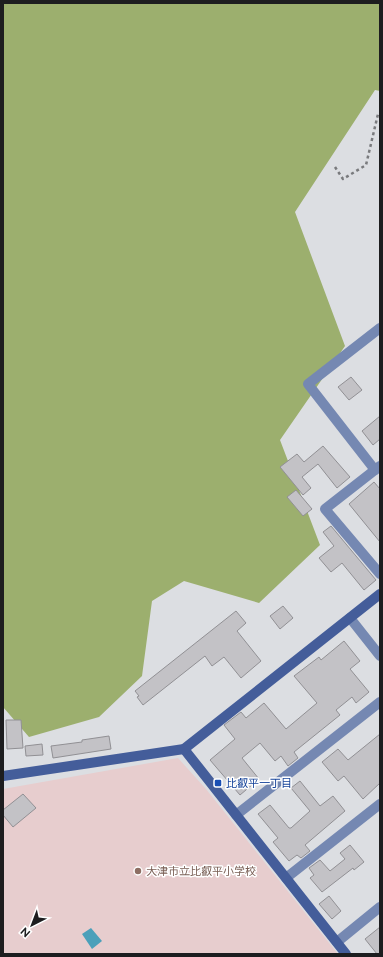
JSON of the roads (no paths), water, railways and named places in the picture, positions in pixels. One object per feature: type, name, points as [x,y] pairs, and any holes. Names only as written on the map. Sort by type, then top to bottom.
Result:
[{"type":"street","points":[[380,328],[308,384],[377,468],[325,509],[380,574]]},
{"type":"street","points":[[3,776],[184,749],[380,594]]},
{"type":"street","points":[[350,618],[380,656]]},
{"type":"street","points":[[236,815],[380,702]]},
{"type":"street","points":[[184,749],[346,954]]},
{"type":"street","points":[[286,878],[380,804]]},
{"type":"street","points":[[337,942],[380,908]]},
{"type":"water","points":[[91,928],[102,941],[92,949],[82,934]]},
{"type":"place","name":"比叡平一丁目","points":[[218,783]]},
{"type":"place","name":"大津市立比叡平小学校","points":[[138,871]]}]
